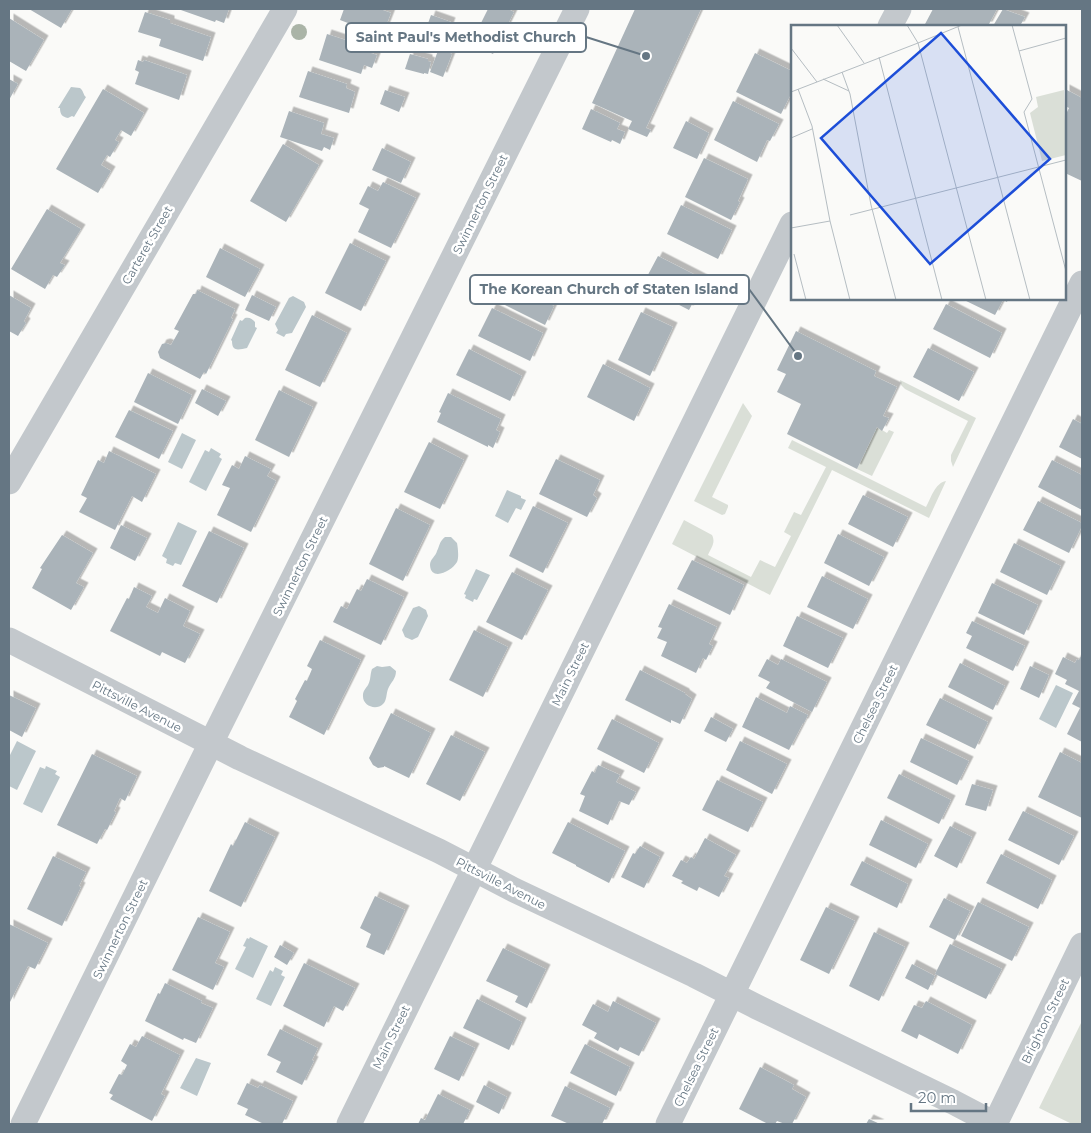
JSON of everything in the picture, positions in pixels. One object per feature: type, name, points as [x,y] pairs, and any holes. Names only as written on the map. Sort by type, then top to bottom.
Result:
[{"type":"street","name":"Carteret Street","points":[[9,482],[285,9]]},
{"type":"street","name":"Swinnerton Street","points":[[23,1124],[578,9]]},
{"type":"street","points":[[891,25],[899,9]]},
{"type":"street","name":"Main Street","points":[[349,1124],[791,226]]},
{"type":"street","name":"Chelsea Street","points":[[668,1124],[1082,283]]},
{"type":"street","name":"Pittsville Avenue","points":[[9,640],[211,744],[439,851],[514,890],[694,975],[995,1124]]},
{"type":"street","name":"Brighton Street","points":[[995,1124],[1082,945]]},
{"type":"shaded area","points":[[71,87],[80,88],[86,97],[74,117],[68,118],[61,114],[60,108],[58,108]]},
{"type":"shaded area","points":[[293,296],[304,302],[306,307],[292,333],[286,334],[284,337],[276,333],[278,330],[275,324],[289,298]]},
{"type":"shaded area","points":[[245,318],[253,320],[257,328],[247,348],[235,349],[231,340],[240,320],[242,321]]},
{"type":"shaded area","points":[[900,380],[976,418],[953,467],[951,455],[968,421],[905,389],[901,385]]},
{"type":"shaded area","points":[[743,403],[752,416],[712,497],[728,505],[725,514],[722,515],[694,501]]},
{"type":"shaded area","points":[[877,427],[887,433],[889,430],[894,432],[872,476],[857,469]]},
{"type":"shaded area","points":[[182,433],[196,440],[182,469],[168,462]]},
{"type":"shaded area","points":[[792,440],[926,507],[936,488],[946,481],[929,518],[832,470],[770,595],[672,544],[684,520],[712,535],[712,548],[708,555],[751,577],[760,560],[775,567],[791,536],[784,532],[794,512],[801,515],[826,467],[788,448]]},
{"type":"shaded area","points":[[211,448],[221,454],[219,457],[222,459],[206,491],[189,482],[205,450],[209,452]]},
{"type":"shaded area","points":[[507,490],[526,500],[521,510],[516,508],[508,523],[495,516]]},
{"type":"shaded area","points":[[178,522],[197,531],[181,565],[175,563],[173,566],[166,563],[167,559],[162,556]]},
{"type":"shaded area","points":[[445,537],[451,537],[457,543],[458,560],[451,569],[438,574],[431,570],[430,563]]},
{"type":"shaded area","points":[[476,569],[490,575],[477,600],[474,599],[473,602],[465,598],[466,595],[464,594]]},
{"type":"shaded area","points":[[419,606],[426,610],[428,616],[418,637],[412,640],[405,637],[402,630],[413,608]]},
{"type":"shaded area","points":[[377,666],[390,666],[396,671],[396,674],[384,702],[380,706],[373,707],[367,705],[363,695],[369,683],[372,669]]},
{"type":"shaded area","points":[[1056,685],[1073,693],[1056,728],[1039,719]]},
{"type":"shaded area","points":[[17,741],[36,751],[17,790],[9,786],[9,757]]},
{"type":"shaded area","points":[[46,766],[57,771],[55,774],[60,777],[42,813],[23,804],[40,767],[45,769]]},
{"type":"shaded area","points":[[250,937],[268,946],[253,978],[235,969],[246,947],[243,946],[247,938],[249,939]]},
{"type":"shaded area","points":[[275,967],[283,971],[281,975],[285,977],[271,1006],[256,999],[270,970],[273,972]]},
{"type":"shaded area","points":[[1082,1021],[1082,1124],[1072,1124],[1039,1108]]},
{"type":"shaded area","points":[[196,1058],[211,1063],[197,1096],[180,1088]]},
{"type":"building","points":[[29,9],[72,9],[61,28]]},
{"type":"building","points":[[178,9],[229,9],[224,23],[216,20],[215,22]]},
{"type":"building","points":[[344,9],[380,9],[391,13],[382,36],[340,20]]},
{"type":"building","points":[[488,9],[508,9],[514,12],[493,54],[471,43]]},
{"type":"building","points":[[635,9],[701,9],[646,128],[651,130],[647,137],[628,129],[632,121],[592,103]]},
{"type":"building","points":[[933,9],[997,9],[989,25],[925,25]]},
{"type":"building","points":[[1003,9],[1025,17],[1021,25],[994,25]]},
{"type":"building","points":[[145,12],[211,37],[203,61],[159,46],[161,39],[138,32]]},
{"type":"building","points":[[431,15],[451,22],[446,36],[426,29]]},
{"type":"building","points":[[9,18],[44,40],[26,71],[9,61]]},
{"type":"building","points":[[327,34],[370,48],[368,52],[377,55],[372,68],[364,65],[361,74],[319,60]]},
{"type":"building","points":[[439,48],[452,54],[443,77],[430,72]]},
{"type":"building","points":[[755,53],[791,71],[791,94],[781,114],[736,92]]},
{"type":"building","points":[[410,54],[428,59],[431,62],[428,74],[405,69]]},
{"type":"building","points":[[138,60],[143,62],[144,60],[187,75],[179,100],[135,84],[139,72],[135,70]]},
{"type":"building","points":[[308,71],[347,84],[346,88],[355,92],[349,113],[299,97]]},
{"type":"building","points":[[9,79],[18,84],[9,100]]},
{"type":"building","points":[[103,89],[144,113],[131,136],[121,130],[115,140],[119,142],[110,157],[107,155],[101,165],[111,171],[98,193],[56,169]]},
{"type":"building","points":[[385,90],[405,97],[399,112],[380,104]]},
{"type":"building","points":[[1066,90],[1082,98],[1082,181],[1066,173],[1066,114],[1069,108],[1066,106]]},
{"type":"building","points":[[733,101],[779,124],[770,141],[767,140],[757,162],[714,140]]},
{"type":"building","points":[[591,109],[620,123],[617,129],[625,132],[620,144],[582,129]]},
{"type":"building","points":[[289,111],[324,123],[321,134],[334,138],[330,150],[324,147],[322,151],[280,137]]},
{"type":"building","points":[[686,121],[709,133],[697,159],[673,148]]},
{"type":"building","points":[[283,144],[319,165],[286,222],[250,201]]},
{"type":"building","points":[[382,148],[411,162],[401,183],[372,170]]},
{"type":"building","points":[[704,158],[748,179],[731,220],[685,197]]},
{"type":"building","points":[[383,182],[416,198],[391,248],[358,232],[369,209],[359,204],[368,186],[378,191]]},
{"type":"building","points":[[681,205],[732,230],[718,259],[667,234]]},
{"type":"building","points":[[47,209],[81,229],[60,263],[65,265],[57,277],[53,275],[45,289],[11,269]]},
{"type":"building","points":[[350,243],[386,261],[361,311],[325,293]]},
{"type":"building","points":[[220,248],[260,269],[245,297],[206,277]]},
{"type":"building","points":[[658,256],[705,280],[689,310],[642,286]]},
{"type":"building","points":[[500,279],[554,306],[545,325],[491,298],[495,286]]},
{"type":"building","points":[[197,290],[235,309],[231,318],[233,319],[206,374],[204,372],[200,379],[160,358],[158,352],[162,344],[171,345],[179,331],[174,329]]},
{"type":"building","points":[[9,295],[31,308],[24,321],[26,323],[18,336],[9,331]]},
{"type":"building","points":[[252,295],[276,307],[269,321],[245,310]]},
{"type":"building","points":[[964,300],[1003,300],[995,315]]},
{"type":"building","points":[[946,304],[1002,333],[990,358],[933,329]]},
{"type":"building","points":[[492,308],[543,333],[530,361],[478,336]]},
{"type":"building","points":[[641,312],[673,327],[650,376],[618,360]]},
{"type":"building","points":[[312,315],[347,333],[320,387],[285,370]]},
{"type":"building","points":[[796,331],[876,371],[874,376],[897,387],[883,416],[889,418],[882,431],[877,427],[857,469],[787,434],[801,404],[777,392],[786,374],[777,370]]},
{"type":"building","points":[[928,348],[974,372],[959,401],[913,377]]},
{"type":"building","points":[[469,349],[522,376],[510,401],[456,375]]},
{"type":"building","points":[[603,364],[650,388],[634,421],[587,397]]},
{"type":"building","points":[[148,373],[192,395],[178,424],[134,402]]},
{"type":"building","points":[[202,389],[226,401],[218,416],[195,403]]},
{"type":"building","points":[[279,390],[313,407],[289,457],[255,440]]},
{"type":"building","points":[[448,393],[501,419],[496,430],[500,432],[493,448],[437,422],[441,413],[439,412]]},
{"type":"building","points":[[129,410],[173,431],[159,459],[115,437]]},
{"type":"building","points":[[1073,419],[1082,424],[1082,459],[1059,447]]},
{"type":"building","points":[[429,442],[464,460],[440,509],[404,492]]},
{"type":"building","points":[[109,451],[156,474],[142,502],[132,496],[115,530],[79,512],[87,498],[81,495],[98,460],[104,463]]},
{"type":"building","points":[[245,456],[271,469],[267,476],[276,481],[251,532],[217,515],[230,488],[222,485],[232,465],[239,469]]},
{"type":"building","points":[[556,459],[600,480],[593,495],[597,498],[587,517],[539,494]]},
{"type":"building","points":[[1052,460],[1082,475],[1082,510],[1038,487]]},
{"type":"building","points":[[863,495],[908,517],[893,547],[848,524]]},
{"type":"building","points":[[1038,501],[1082,523],[1069,553],[1023,530]]},
{"type":"building","points":[[533,506],[568,523],[543,573],[509,556]]},
{"type":"building","points":[[396,508],[430,525],[403,581],[369,564]]},
{"type":"building","points":[[121,525],[147,538],[135,561],[110,548]]},
{"type":"building","points":[[209,531],[244,548],[217,603],[182,586]]},
{"type":"building","points":[[838,534],[884,557],[869,586],[824,563]]},
{"type":"building","points":[[62,535],[93,553],[76,583],[84,587],[71,610],[32,588],[42,569],[40,568]]},
{"type":"building","points":[[1014,543],[1061,566],[1047,595],[1000,572]]},
{"type":"building","points":[[692,560],[744,585],[730,615],[677,589]]},
{"type":"building","points":[[512,572],[548,590],[522,640],[486,622]]},
{"type":"building","points":[[822,576],[868,599],[853,629],[807,607]]},
{"type":"building","points":[[367,579],[404,597],[381,645],[333,622],[341,606],[347,609],[357,589],[361,591]]},
{"type":"building","points":[[992,583],[1038,605],[1024,635],[978,613]]},
{"type":"building","points":[[134,587],[152,596],[146,607],[158,613],[165,598],[190,611],[183,626],[200,634],[185,663],[162,652],[160,656],[110,631]]},
{"type":"building","points":[[669,604],[717,627],[709,644],[713,646],[706,660],[703,658],[696,673],[661,656],[667,642],[657,638],[662,628],[658,627]]},
{"type":"building","points":[[797,616],[843,638],[828,668],[783,646]]},
{"type":"building","points":[[972,621],[1025,646],[1013,671],[966,648],[972,636],[966,633]]},
{"type":"building","points":[[474,630],[508,647],[483,697],[449,680]]},
{"type":"building","points":[[320,640],[361,660],[324,735],[289,717],[297,701],[295,699],[305,680],[307,681],[312,669],[307,666]]},
{"type":"building","points":[[1063,657],[1075,663],[1077,659],[1082,658],[1082,742],[1067,734],[1080,708],[1072,704],[1079,691],[1065,684],[1067,680],[1055,674]]},
{"type":"building","points":[[767,659],[778,665],[781,659],[827,682],[812,712],[766,688],[770,682],[758,676]]},
{"type":"building","points":[[960,663],[1005,686],[993,710],[948,687]]},
{"type":"building","points":[[1030,666],[1049,675],[1039,698],[1020,689]]},
{"type":"building","points":[[640,670],[685,693],[692,699],[680,724],[671,720],[671,723],[625,700]]},
{"type":"building","points":[[9,695],[36,708],[22,737],[9,730]]},
{"type":"building","points":[[756,697],[787,713],[790,706],[808,715],[789,750],[742,727]]},
{"type":"building","points":[[940,698],[988,722],[975,749],[926,725]]},
{"type":"building","points":[[391,713],[431,733],[409,778],[384,766],[378,768],[373,765],[369,758]]},
{"type":"building","points":[[711,717],[733,729],[726,742],[704,731]]},
{"type":"building","points":[[612,719],[659,743],[644,773],[597,749]]},
{"type":"building","points":[[451,735],[485,752],[460,801],[426,784]]},
{"type":"building","points":[[921,738],[969,761],[957,785],[910,762]]},
{"type":"building","points":[[740,741],[787,764],[772,794],[726,770]]},
{"type":"building","points":[[1060,752],[1082,763],[1082,818],[1038,797]]},
{"type":"building","points":[[92,754],[137,776],[125,801],[120,798],[114,811],[116,812],[107,830],[105,829],[97,844],[57,825]]},
{"type":"building","points":[[598,765],[620,775],[616,782],[636,792],[629,805],[619,801],[608,825],[579,811],[585,796],[580,794],[592,771],[595,773]]},
{"type":"building","points":[[899,774],[951,800],[939,824],[887,798]]},
{"type":"building","points":[[717,780],[763,802],[748,832],[702,810]]},
{"type":"building","points":[[972,784],[993,790],[986,811],[965,805]]},
{"type":"building","points":[[1023,811],[1074,836],[1059,865],[1008,840]]},
{"type":"building","points":[[881,820],[928,844],[916,868],[869,845]]},
{"type":"building","points":[[245,822],[275,837],[241,907],[209,891],[231,844],[233,846]]},
{"type":"building","points":[[568,822],[625,851],[609,883],[552,853]]},
{"type":"building","points":[[950,826],[972,837],[957,868],[934,856]]},
{"type":"building","points":[[705,838],[736,855],[724,876],[729,878],[719,897],[699,887],[697,891],[672,876],[681,860],[687,863],[691,857],[694,859]]},
{"type":"building","points":[[640,846],[660,857],[644,888],[621,877],[633,853],[635,854]]},
{"type":"building","points":[[1001,854],[1052,880],[1038,909],[986,883]]},
{"type":"building","points":[[53,856],[86,872],[79,886],[81,887],[62,926],[27,909]]},
{"type":"building","points":[[862,861],[908,884],[897,908],[850,885]]},
{"type":"building","points":[[375,896],[405,910],[384,955],[366,947],[371,934],[360,928]]},
{"type":"building","points":[[944,898],[970,911],[955,940],[929,927]]},
{"type":"building","points":[[978,902],[1029,927],[1012,961],[961,936]]},
{"type":"building","points":[[826,907],[855,921],[829,974],[800,960]]},
{"type":"building","points":[[198,917],[230,932],[215,963],[224,967],[213,990],[172,970]]},
{"type":"building","points":[[9,924],[48,943],[35,969],[28,966],[9,1004]]},
{"type":"building","points":[[874,932],[905,947],[879,1001],[849,986]]},
{"type":"building","points":[[950,944],[1002,969],[986,999],[935,974]]},
{"type":"building","points":[[280,945],[294,953],[287,965],[274,957]]},
{"type":"building","points":[[503,948],[546,969],[527,1008],[515,1002],[518,996],[486,981]]},
{"type":"building","points":[[304,963],[355,988],[343,1011],[334,1006],[324,1027],[283,1006]]},
{"type":"building","points":[[912,964],[935,976],[928,990],[905,978]]},
{"type":"building","points":[[165,983],[213,1008],[196,1043],[184,1038],[183,1040],[145,1021],[158,993],[160,994]]},
{"type":"building","points":[[477,999],[522,1022],[509,1050],[463,1028]]},
{"type":"building","points":[[613,1001],[656,1023],[639,1056],[620,1047],[618,1051],[594,1038],[597,1033],[582,1025],[593,1004],[608,1012]]},
{"type":"building","points":[[926,1001],[972,1025],[958,1054],[919,1034],[917,1039],[901,1031],[914,1005],[922,1008]]},
{"type":"building","points":[[280,1029],[318,1048],[302,1085],[276,1072],[281,1062],[267,1055]]},
{"type":"building","points":[[142,1036],[180,1055],[161,1094],[165,1096],[152,1121],[110,1099],[113,1095],[109,1093],[119,1074],[122,1075],[127,1065],[121,1061],[130,1044],[136,1047]]},
{"type":"building","points":[[450,1036],[475,1048],[459,1081],[434,1069]]},
{"type":"building","points":[[585,1044],[630,1067],[616,1096],[570,1073]]},
{"type":"building","points":[[760,1067],[794,1085],[792,1089],[806,1097],[792,1124],[777,1121],[775,1124],[768,1124],[739,1109]]},
{"type":"building","points":[[247,1083],[258,1088],[260,1085],[293,1101],[282,1124],[264,1124],[245,1115],[248,1109],[237,1104]]},
{"type":"building","points":[[484,1085],[507,1097],[499,1114],[476,1102]]},
{"type":"building","points":[[565,1086],[610,1108],[602,1124],[569,1124],[551,1116]]},
{"type":"building","points":[[438,1094],[470,1110],[463,1124],[418,1124],[421,1118],[425,1120]]},
{"type":"building","points":[[869,1119],[880,1124],[866,1124]]},
{"type":"place","name":"Saint Paul's Methodist Church","points":[[646,56]]},
{"type":"place","name":"The Korean Church of Staten Island","points":[[798,356]]}]
